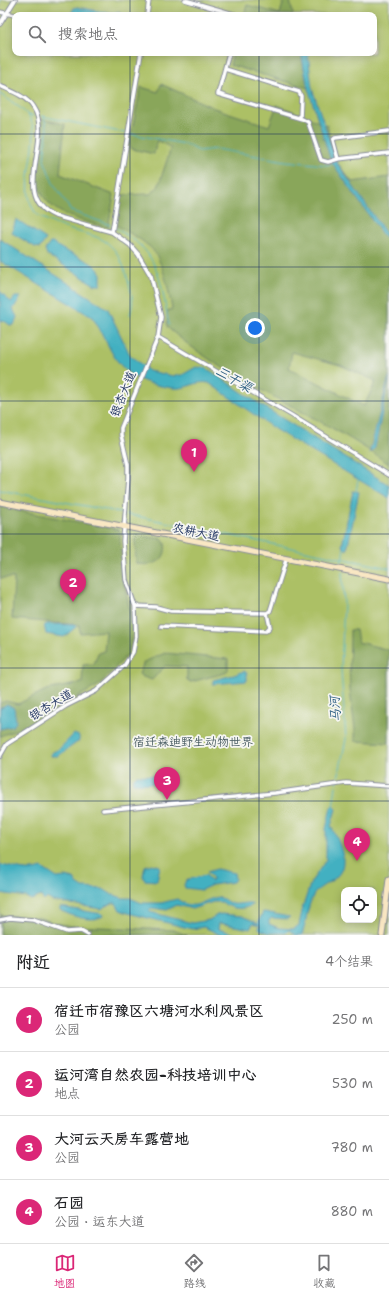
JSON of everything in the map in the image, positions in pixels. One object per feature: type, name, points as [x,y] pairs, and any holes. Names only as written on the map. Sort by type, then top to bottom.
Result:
[{"type":"street","points":[[0,24],[15,0]]},
{"type":"street","points":[[147,12],[149,0]]},
{"type":"street","points":[[185,0],[227,12]]},
{"type":"street","points":[[0,12],[12,14]]},
{"type":"street","points":[[112,232],[141,56]]},
{"type":"street","points":[[228,56],[218,94],[300,118],[308,122],[321,160],[328,162],[338,159],[389,153]]},
{"type":"street","points":[[225,68],[299,92],[301,96],[300,118]]},
{"type":"street","name":"银杏大道","points":[[0,86],[24,98],[33,106],[37,115],[38,144],[33,181],[34,192],[43,209],[55,216],[112,232],[130,245],[138,254],[151,276],[161,317],[158,337],[135,390],[121,428],[121,435],[128,465],[123,557],[126,580],[135,606],[136,636],[133,652],[124,666],[96,691],[66,706],[7,744],[0,756]]},
{"type":"street","points":[[338,159],[334,138],[389,131]]},
{"type":"street","points":[[158,337],[291,415],[389,475]]},
{"type":"street","name":"农耕大道","points":[[0,502],[389,580]]},
{"type":"street","points":[[267,613],[270,611],[286,560]]},
{"type":"street","points":[[135,606],[156,607],[171,611],[267,613]]},
{"type":"street","points":[[161,626],[266,631],[270,627],[267,613]]},
{"type":"street","points":[[103,810],[275,793],[346,783],[389,786]]},
{"type":"street","points":[[382,935],[389,879]]},
{"type":"street","points":[[0,920],[10,918],[33,920],[67,932],[81,931],[88,935]]},
{"type":"green space","name":"宿迁森迪野生动物世界","points":[[0,0],[389,0],[389,935],[0,935]]},
{"type":"green space","points":[[284,0],[290,0],[292,12],[281,12]]},
{"type":"green space","points":[[247,5],[273,12],[245,12]]},
{"type":"green space","points":[[232,56],[302,56],[308,88],[230,65]]},
{"type":"green space","points":[[161,84],[214,108],[269,126],[277,105],[327,125],[336,161],[352,182],[389,177],[389,464],[363,446],[330,427],[234,375],[188,344],[167,327],[167,311],[172,309],[165,276],[155,252],[138,238],[116,225],[115,222],[119,195],[150,194],[158,187],[171,148],[157,140],[154,154],[132,149],[129,144],[141,87],[158,92]],"holes":[[[292,352],[340,365],[376,381],[364,406],[289,368]]]},
{"type":"green space","points":[[41,119],[65,124],[60,174],[114,195],[108,228],[84,221],[62,212],[52,206],[44,198],[39,187],[37,173],[42,140]]},
{"type":"green space","points":[[0,507],[120,530],[122,574],[133,631],[129,653],[99,685],[22,728],[0,736],[0,703],[6,701],[18,704],[46,690],[82,683],[83,665],[94,664],[98,653],[104,651],[106,631],[80,633],[79,625],[12,619],[14,578],[0,578]]},
{"type":"green space","points":[[137,535],[162,539],[165,543],[165,550],[164,555],[158,562],[153,564],[136,564],[135,538]]},
{"type":"green space","points":[[350,630],[356,630],[358,642],[389,650],[389,743],[355,741],[349,664]]},
{"type":"green space","points":[[165,653],[228,659],[228,670],[225,673],[191,682],[187,681],[187,667],[165,666],[152,680],[139,674],[144,662]]},
{"type":"green space","points":[[1,915],[40,918],[71,926],[173,930],[187,935],[0,935]]},
{"type":"water","points":[[77,7],[103,12],[72,12],[74,8]]},
{"type":"water","points":[[302,56],[308,56],[312,88],[337,163],[389,238],[389,244],[331,161],[308,88]]},
{"type":"water","points":[[16,219],[46,239],[40,248],[35,247],[12,233]]},
{"type":"water","points":[[0,239],[108,309],[130,355],[149,371],[173,376],[182,375],[196,367],[206,368],[264,407],[389,485],[389,498],[276,430],[209,383],[204,382],[182,388],[173,388],[143,381],[127,372],[115,357],[92,317],[0,261]]},
{"type":"water","points":[[50,243],[54,243],[66,251],[87,261],[98,269],[101,274],[101,285],[95,285],[47,255],[45,250]]},
{"type":"water","points":[[0,291],[11,302],[15,297],[21,297],[13,309],[17,317],[14,325],[10,325],[3,320],[0,321]]},
{"type":"water","points":[[389,377],[375,448],[370,453],[370,451]]},
{"type":"water","points":[[353,491],[359,492],[347,550],[342,546]]},
{"type":"water","points":[[44,625],[77,626],[64,637],[46,634]]},
{"type":"water","points":[[244,671],[247,673],[247,681],[213,684],[213,680]]},
{"type":"water","points":[[7,704],[14,708],[16,722],[13,726],[0,729],[0,708]]},
{"type":"water","points":[[74,734],[79,736],[79,741],[58,756],[51,756],[51,753],[59,749]]},
{"type":"water","points":[[137,775],[165,776],[164,784],[133,783],[133,779]]},
{"type":"water","points":[[333,806],[336,809],[331,826],[342,853],[342,867],[334,879],[320,888],[313,896],[309,905],[302,935],[295,935],[289,930],[286,933],[269,933],[261,930],[259,928],[260,925],[253,923],[250,929],[219,923],[218,929],[239,935],[221,935],[204,927],[192,929],[128,913],[120,910],[116,903],[112,903],[101,909],[52,901],[47,898],[44,901],[41,896],[31,900],[26,897],[0,893],[0,866],[2,865],[27,870],[42,868],[57,878],[66,877],[74,879],[77,884],[83,888],[103,889],[111,894],[123,898],[130,898],[142,903],[161,903],[177,899],[183,903],[193,905],[218,897],[233,904],[253,904],[245,908],[233,908],[222,902],[213,902],[192,909],[177,905],[167,910],[151,908],[149,910],[150,912],[192,923],[209,920],[221,914],[242,916],[258,923],[263,912],[290,917],[287,919],[272,918],[269,920],[269,924],[279,928],[294,929],[299,925],[303,906],[311,882],[326,860],[326,829],[331,807]]},
{"type":"water","points":[[152,864],[160,866],[157,881],[145,880],[143,876],[145,866]]},
{"type":"water","points":[[217,869],[234,873],[235,879],[233,882],[212,885],[201,890],[185,888],[184,885],[186,880],[206,875],[212,882],[213,878],[207,872]]},
{"type":"water","points":[[60,907],[103,914],[103,916],[93,919],[82,918],[60,910]]},
{"type":"waterway","points":[[0,94],[24,111],[32,123],[34,135],[28,189],[30,201],[35,212],[42,218],[65,228],[98,238],[106,242],[114,250],[121,261],[131,291],[132,304],[130,315]]},
{"type":"waterway","points":[[28,115],[33,116]]},
{"type":"waterway","points":[[41,116],[125,133]]},
{"type":"waterway","points":[[44,116],[47,130],[44,160],[53,183],[71,211],[110,225]]},
{"type":"waterway","points":[[131,134],[185,144],[199,151],[216,149],[286,161],[325,165],[333,164]]},
{"type":"waterway","points":[[116,228],[141,246],[153,263],[161,283],[169,325]]},
{"type":"waterway","name":"马河","points":[[356,492],[358,480]]},
{"type":"waterway","points":[[0,490],[123,513]]},
{"type":"waterway","points":[[126,514],[389,568]]},
{"type":"waterway","name":"马河","points":[[341,567],[344,548]]},
{"type":"waterway","name":"马河","points":[[337,783],[346,739],[341,670],[344,603],[342,572]]},
{"type":"waterway","name":"马河","points":[[333,807],[336,786]]},
{"type":"place","name":"宿迁市宿豫区六塘河水利风景区","points":[[194,472]]},
{"type":"place","name":"运河湾自然农园-科技培训中心","points":[[73,602]]},
{"type":"place","name":"大河云天房车露营地","points":[[167,800]]},
{"type":"place","name":"石园","points":[[357,861]]},
{"type":"water label","name":"三干渠","points":[[234,379]]}]
